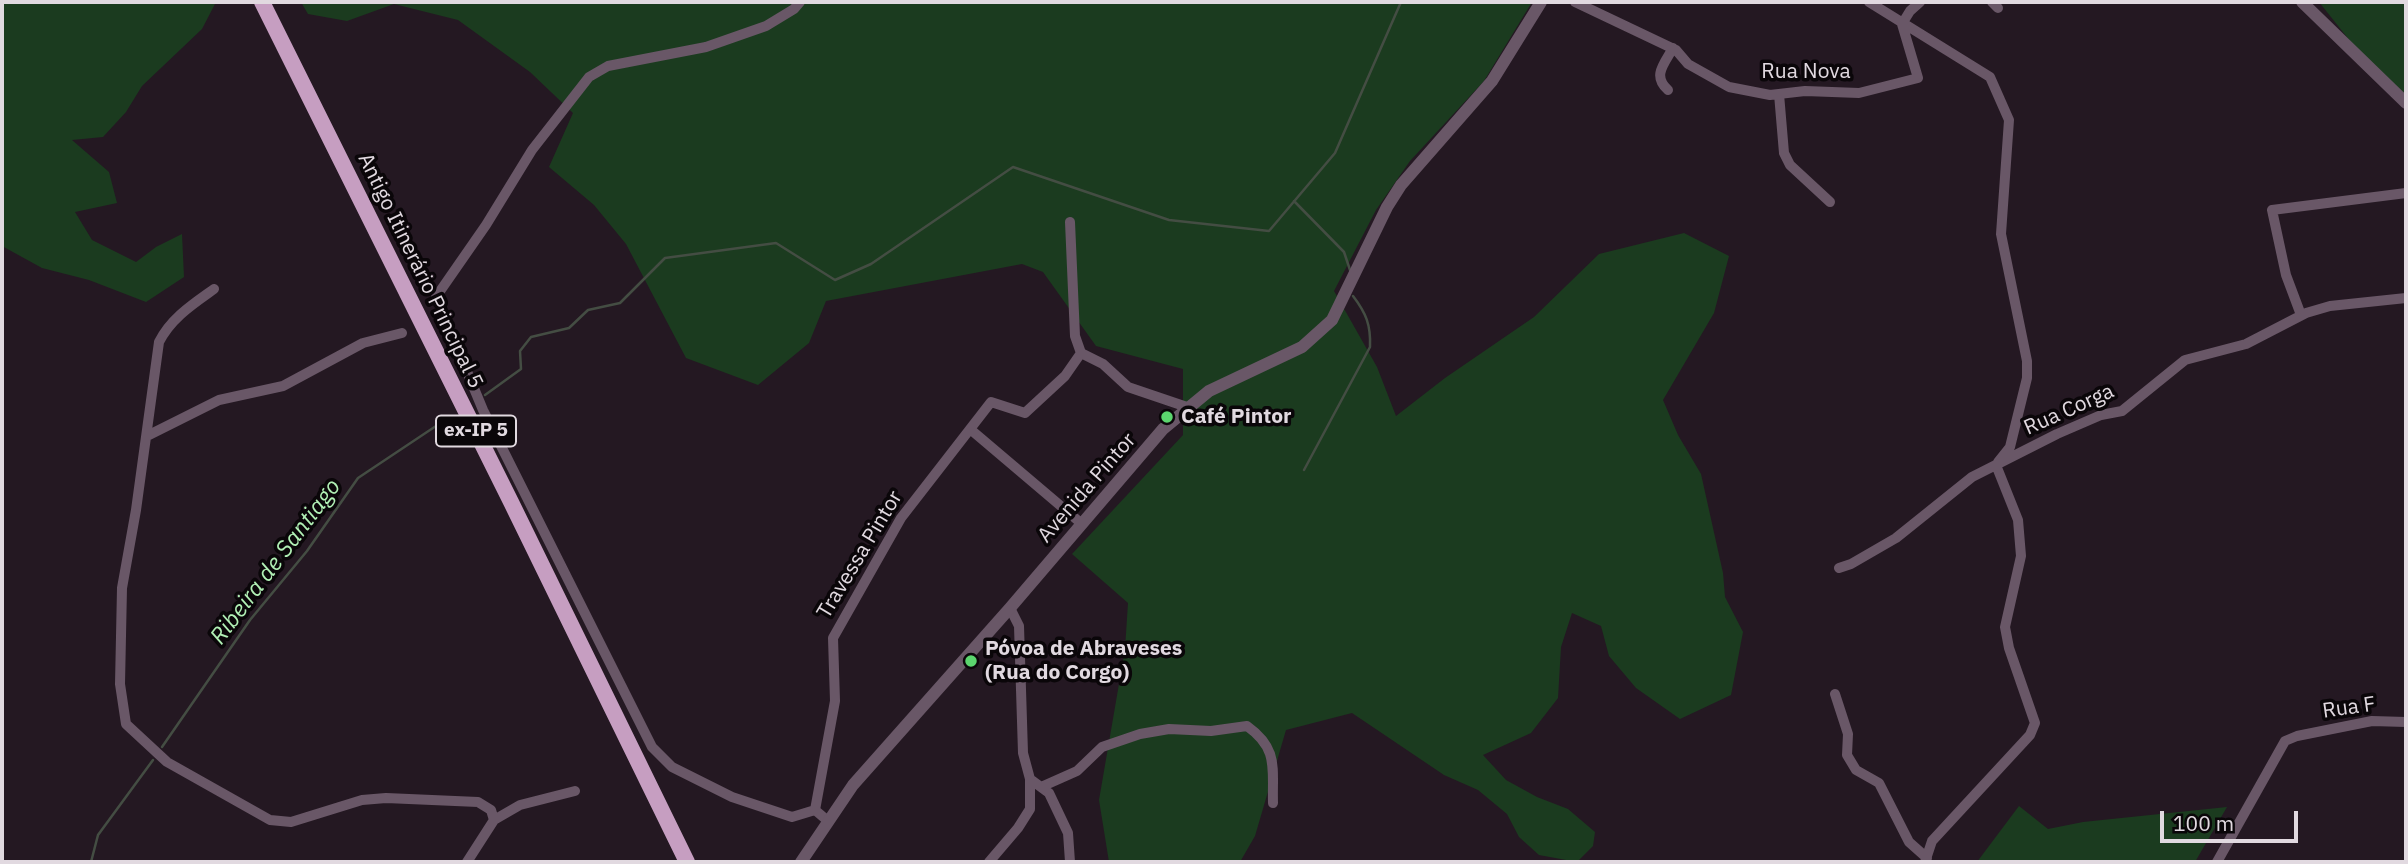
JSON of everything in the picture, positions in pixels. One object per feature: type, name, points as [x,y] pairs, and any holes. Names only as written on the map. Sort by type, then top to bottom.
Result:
[{"type":"highway","name":"Antigo Itinerário Principal 5","points":[[262,2],[512,502],[687,862]]},
{"type":"street","points":[[800,2],[794,9],[766,26],[706,47],[608,66],[589,78],[532,150],[486,225],[436,298],[482,410],[652,747],[672,767],[732,797],[792,817],[815,810],[828,821]]},
{"type":"street","name":"Avenida Pintor","points":[[802,862],[853,785],[1010,608],[1163,429],[1187,407],[1221,384],[1267,365],[1302,346],[1332,320],[1387,207],[1401,185],[1492,81],[1541,2]]},
{"type":"street","name":"Rua Nova","points":[[1575,2],[1599,7],[1673,48],[1688,64],[1729,87],[1770,95],[1805,91],[1859,93],[1919,78],[1902,24]]},
{"type":"street","points":[[1835,694],[1848,734],[1847,755],[1856,770],[1879,783],[1909,842],[1926,860],[1932,841],[2030,736],[2035,723],[2009,648],[2005,627],[2021,556],[2018,520],[1996,466],[2010,447],[2027,370],[2001,234],[2009,120],[1990,77],[1870,2]]},
{"type":"street","points":[[1902,24],[1920,2]]},
{"type":"street","points":[[2302,2],[2406,103]]},
{"type":"street","points":[[1668,90],[1660,83],[1659,77],[1673,48]]},
{"type":"street","points":[[1779,94],[1784,153],[1790,165],[1830,202]]},
{"type":"street","points":[[2301,315],[2287,275],[2272,210],[2406,193]]},
{"type":"street","points":[[1070,222],[1075,336],[1081,353],[1102,364],[1128,387],[1187,407]]},
{"type":"street","points":[[214,289],[166,328],[159,342],[122,588],[120,684],[126,724],[167,762],[270,820],[291,822],[362,800],[386,798],[478,802],[491,810],[494,820]]},
{"type":"street","name":"Rua Corga","points":[[1839,568],[1896,538],[1972,477],[2057,433],[2101,415],[2122,411],[2185,360],[2246,344],[2301,315],[2330,306],[2406,298]]},
{"type":"street","points":[[146,436],[219,400],[284,386],[363,343],[401,333]]},
{"type":"street","name":"Travessa Pintor","points":[[815,810],[835,701],[833,638],[901,518],[991,402],[1025,413],[1065,376],[1081,353]]},
{"type":"street","points":[[970,429],[1082,524]]},
{"type":"street","points":[[989,862],[1018,828],[1030,809],[1030,779],[1023,753],[1019,626],[1010,608]]},
{"type":"street","name":"Rua F","points":[[2217,862],[2285,741],[2297,736],[2372,721],[2406,722]]},
{"type":"street","points":[[1041,787],[1077,771],[1102,747],[1140,733],[1169,729],[1211,731],[1247,726],[1262,737],[1271,754],[1273,803]]},
{"type":"street","points":[[1030,779],[1049,793],[1068,833],[1070,862]]},
{"type":"street","points":[[467,862],[494,820],[520,805],[575,791]]},
{"type":"green space","points":[[2,2],[216,2],[202,29],[142,86],[126,112],[103,137],[72,140],[109,172],[117,203],[75,212],[92,240],[136,262],[156,247],[182,234],[184,277],[146,302],[89,280],[42,268],[2,246]]},
{"type":"green space","points":[[301,2],[1532,2],[1484,81],[1410,161],[1376,210],[1334,291],[1377,367],[1396,416],[1445,378],[1534,317],[1599,254],[1684,233],[1729,256],[1714,313],[1663,400],[1678,435],[1701,474],[1723,573],[1725,597],[1743,632],[1731,695],[1680,719],[1636,688],[1609,656],[1601,626],[1572,613],[1561,647],[1558,698],[1531,733],[1483,755],[1506,780],[1537,797],[1568,809],[1595,832],[1593,846],[1577,862],[1539,855],[1519,837],[1507,814],[1478,790],[1444,775],[1352,713],[1286,730],[1255,836],[1240,862],[1109,862],[1099,800],[1125,649],[1128,603],[1072,554],[1183,435],[1183,369],[1096,346],[1043,272],[1022,264],[826,301],[809,343],[758,385],[686,358],[626,244],[594,205],[549,167],[573,113],[530,72],[458,20],[394,4],[347,21],[308,14]]},
{"type":"green space","points":[[2319,2],[2406,2],[2406,97],[2378,76]]},
{"type":"green space","points":[[2019,806],[2048,829],[2083,822],[2227,807],[2195,862],[1977,862]]},
{"type":"waterway","name":"Ribeira de Santiago","points":[[485,395],[521,369],[520,351],[531,337],[569,328],[588,310],[620,303],[665,258],[776,243],[835,280],[871,264],[1013,167],[1169,220],[1269,231],[1335,153],[1401,2]]},
{"type":"waterway","points":[[1294,201],[1344,252],[1350,270]]},
{"type":"waterway","points":[[1304,470],[1370,347],[1367,320],[1353,296]]},
{"type":"waterway","name":"Ribeira de Santiago","points":[[162,747],[250,620],[307,551],[358,478],[442,422]]},
{"type":"waterway","name":"Ribeira de Santiago","points":[[91,862],[98,835],[153,760]]},
{"type":"place","name":"Café Pintor","points":[[1167,417]]},
{"type":"place","name":"Póvoa de Abraveses (Rua do Corgo)","points":[[971,661]]}]
